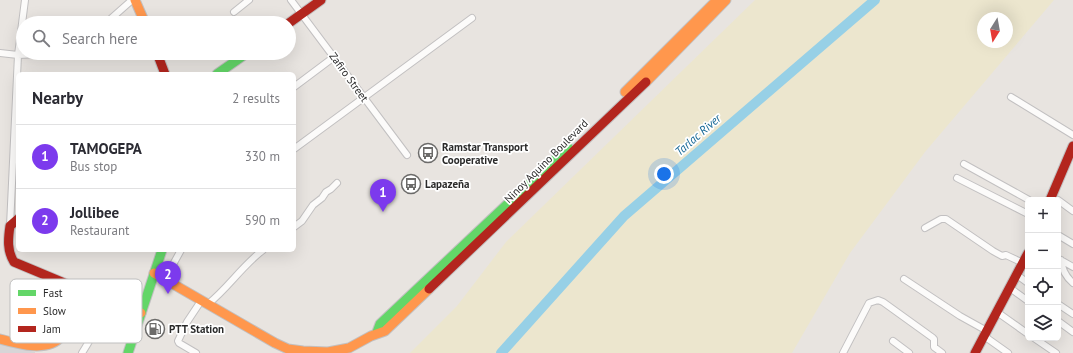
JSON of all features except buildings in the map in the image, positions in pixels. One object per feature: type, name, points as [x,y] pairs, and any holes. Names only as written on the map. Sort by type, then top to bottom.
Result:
[{"type":"main road","points":[[135,0],[142,16]]},
{"type":"main road","points":[[296,18],[321,0]]},
{"type":"main road","name":"Ninoy Aquino Boulevard","points":[[377,332],[380,324],[629,89],[717,0]]},
{"type":"main road","name":"Ninoy Aquino Boulevard","points":[[154,273],[275,343],[291,350],[311,353],[334,351],[347,348],[377,332],[385,331],[656,71],[726,0]]},
{"type":"main road","points":[[160,60],[164,72]]},
{"type":"main road","points":[[221,72],[237,60]]},
{"type":"main road","points":[[1055,197],[1073,146]]},
{"type":"main road","points":[[16,221],[10,226],[9,248],[14,262],[55,279]]},
{"type":"main road","points":[[142,310],[161,252]]},
{"type":"main road","points":[[975,353],[1025,259]]},
{"type":"main road","points":[[0,339],[10,342]]},
{"type":"main road","points":[[16,343],[41,347],[52,343]]},
{"type":"main road","points":[[128,353],[131,343]]},
{"type":"street","points":[[23,16],[25,0]]},
{"type":"street","points":[[114,16],[132,0]]},
{"type":"street","points":[[234,12],[249,0]]},
{"type":"street","name":"Zafiro Street","points":[[291,0],[407,154]]},
{"type":"street","points":[[296,148],[472,18]]},
{"type":"street","points":[[0,53],[16,55]]},
{"type":"street","points":[[296,86],[334,57]]},
{"type":"street","points":[[17,72],[18,60]]},
{"type":"street","points":[[10,226],[16,98]]},
{"type":"street","points":[[1011,98],[1073,135]]},
{"type":"street","points":[[964,164],[1025,198]]},
{"type":"street","points":[[957,178],[1025,212]]},
{"type":"street","points":[[296,226],[302,221],[313,205],[336,183]]},
{"type":"street","points":[[1061,203],[1073,211]]},
{"type":"street","points":[[925,228],[941,219],[946,219],[993,252],[1002,256],[1006,255],[1023,263]]},
{"type":"street","points":[[1061,237],[1073,244]]},
{"type":"street","points":[[165,279],[180,252]]},
{"type":"street","points":[[196,353],[178,341],[187,322],[205,303],[220,294],[234,277],[261,252]]},
{"type":"street","points":[[1061,260],[1073,267]]},
{"type":"street","points":[[1061,262],[1064,273],[1073,283]]},
{"type":"street","points":[[1017,275],[1025,281]]},
{"type":"street","points":[[904,279],[986,334],[1008,353]]},
{"type":"street","points":[[1010,288],[1025,299]]},
{"type":"street","points":[[843,353],[869,303],[878,300],[933,338],[934,347],[942,353]]},
{"type":"street","points":[[1060,305],[1073,314]]},
{"type":"street","points":[[997,312],[1025,332]]},
{"type":"street","points":[[1061,323],[1073,332]]},
{"type":"street","points":[[893,341],[908,353]]},
{"type":"street","points":[[1038,341],[1056,353]]},
{"type":"street","points":[[82,353],[87,343]]},
{"type":"shaded area","points":[[0,344],[35,352],[35,353],[0,353]]},
{"type":"sand","points":[[755,0],[1054,0],[925,152],[850,253],[792,353],[410,353],[457,306],[506,242]]},
{"type":"waterway","name":"Tarlac River","points":[[501,353],[624,216],[875,0]]},
{"type":"traffic: fast","points":[[220,72],[237,60]]},
{"type":"traffic: fast","points":[[377,332],[380,324],[568,147]]},
{"type":"traffic: fast","points":[[142,311],[161,252]]},
{"type":"traffic: fast","points":[[128,353],[131,343]]},
{"type":"traffic: slow","points":[[135,0],[142,16]]},
{"type":"traffic: slow","points":[[625,92],[717,0]]},
{"type":"traffic: slow","points":[[646,82],[726,0]]},
{"type":"traffic: slow","points":[[154,273],[275,343],[288,349],[303,351],[328,352],[349,348],[371,336],[385,331],[429,289]]},
{"type":"traffic: slow","points":[[0,339],[10,342]]},
{"type":"traffic: slow","points":[[15,343],[32,346],[41,346],[51,343]]},
{"type":"traffic: jam","points":[[296,18],[321,0]]},
{"type":"traffic: jam","points":[[160,60],[164,72]]},
{"type":"traffic: jam","points":[[429,289],[646,82]]},
{"type":"traffic: jam","points":[[1051,197],[1073,146]]},
{"type":"traffic: jam","points":[[16,221],[10,226],[9,236],[9,249],[14,262],[55,279]]},
{"type":"traffic: jam","points":[[975,353],[1025,259]]},
{"type":"place","name":"Ramstar Transport Cooperative","points":[[428,153]]},
{"type":"place","name":"Lapazeña","points":[[411,184]]},
{"type":"place","name":"TAMOGEPA","points":[[383,212]]},
{"type":"place","name":"Jollibee","points":[[168,294]]},
{"type":"place","name":"PTT Station","points":[[155,329]]}]
